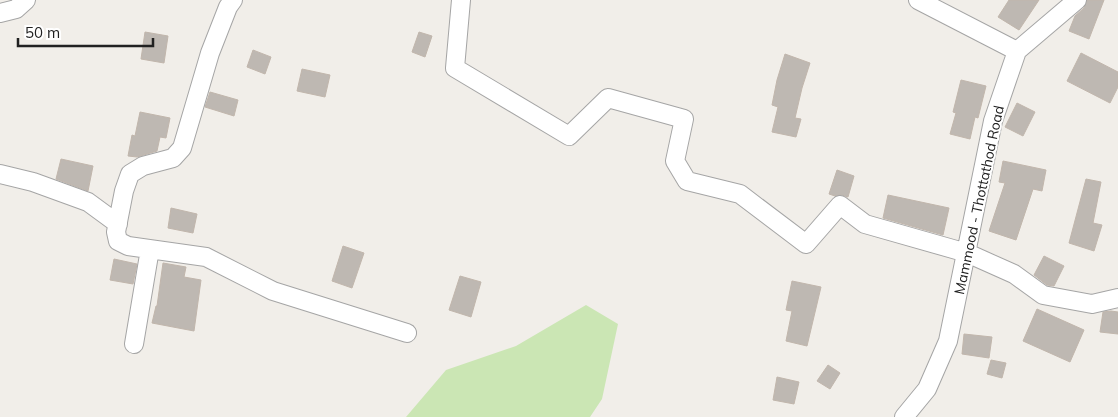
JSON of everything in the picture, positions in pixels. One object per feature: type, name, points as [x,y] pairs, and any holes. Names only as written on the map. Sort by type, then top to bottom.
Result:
[{"type":"street","points":[[0,13],[16,9],[26,0]]},
{"type":"street","points":[[233,0],[210,52],[182,148],[174,158],[143,166],[130,174],[124,191],[116,232],[118,241],[128,246],[206,258],[273,292],[407,333]]},
{"type":"street","points":[[461,0],[455,68],[569,136],[608,98],[684,119],[675,161],[687,181],[740,194],[806,244],[840,205],[865,224],[966,253],[1014,274],[1043,295],[1092,304],[1118,298]]},
{"type":"street","points":[[918,0],[1017,51],[1078,0]]},
{"type":"street","name":"Mammood - Thottathod Road","points":[[904,417],[927,389],[948,341],[993,121],[1017,51]]},
{"type":"street","points":[[0,174],[32,182],[88,202],[118,224]]},
{"type":"street","points":[[134,344],[150,249]]},
{"type":"green space","points":[[586,305],[618,324],[602,399],[590,417],[406,417],[446,370],[516,346]]},
{"type":"building","points":[[1009,0],[1039,0],[1019,30],[998,17]]},
{"type":"building","points":[[1087,0],[1104,0],[1089,39],[1069,31],[1075,16],[1084,8]]},
{"type":"building","points":[[145,32],[168,36],[164,63],[141,59]]},
{"type":"building","points":[[419,32],[432,36],[425,57],[412,52]]},
{"type":"building","points":[[253,50],[271,57],[265,74],[247,67]]},
{"type":"building","points":[[1081,53],[1118,72],[1118,87],[1110,103],[1067,81]]},
{"type":"building","points":[[785,54],[810,63],[795,118],[801,119],[796,137],[772,132],[778,107],[772,105]]},
{"type":"building","points":[[302,69],[330,75],[325,97],[297,91]]},
{"type":"building","points":[[961,80],[986,86],[978,118],[975,117],[970,139],[950,134],[956,113],[953,112]]},
{"type":"building","points":[[210,92],[238,100],[234,116],[205,107]]},
{"type":"building","points":[[1017,103],[1035,112],[1023,136],[1005,127]]},
{"type":"building","points":[[140,112],[170,118],[166,138],[160,137],[157,151],[137,157],[128,156],[132,135],[135,136]]},
{"type":"building","points":[[61,159],[93,166],[88,191],[56,179]]},
{"type":"building","points":[[1003,161],[1046,170],[1042,191],[1033,189],[1016,240],[989,231],[1005,183],[999,182]]},
{"type":"building","points":[[837,170],[854,176],[848,197],[829,194]]},
{"type":"building","points":[[1086,179],[1101,182],[1093,223],[1102,225],[1094,251],[1069,243]]},
{"type":"building","points":[[888,195],[949,208],[943,235],[883,218]]},
{"type":"building","points":[[171,208],[197,214],[193,233],[168,228]]},
{"type":"building","points":[[343,246],[364,253],[352,288],[332,281]]},
{"type":"building","points":[[1044,256],[1064,266],[1054,286],[1047,285],[1034,275]]},
{"type":"building","points":[[114,259],[137,264],[133,284],[110,280]]},
{"type":"building","points":[[163,263],[186,267],[184,277],[201,280],[194,331],[152,323],[157,306]]},
{"type":"building","points":[[460,276],[481,282],[471,317],[449,310]]},
{"type":"building","points":[[792,281],[821,287],[807,346],[786,341],[792,311],[786,310]]},
{"type":"building","points":[[1037,309],[1084,330],[1070,362],[1023,341]]},
{"type":"building","points":[[1103,312],[1118,312],[1118,334],[1100,332]]},
{"type":"building","points":[[964,334],[992,337],[989,358],[962,354]]},
{"type":"building","points":[[991,360],[1006,363],[1002,378],[987,374]]},
{"type":"building","points":[[828,365],[840,373],[830,389],[817,381]]},
{"type":"building","points":[[777,377],[799,382],[794,404],[773,400]]}]
